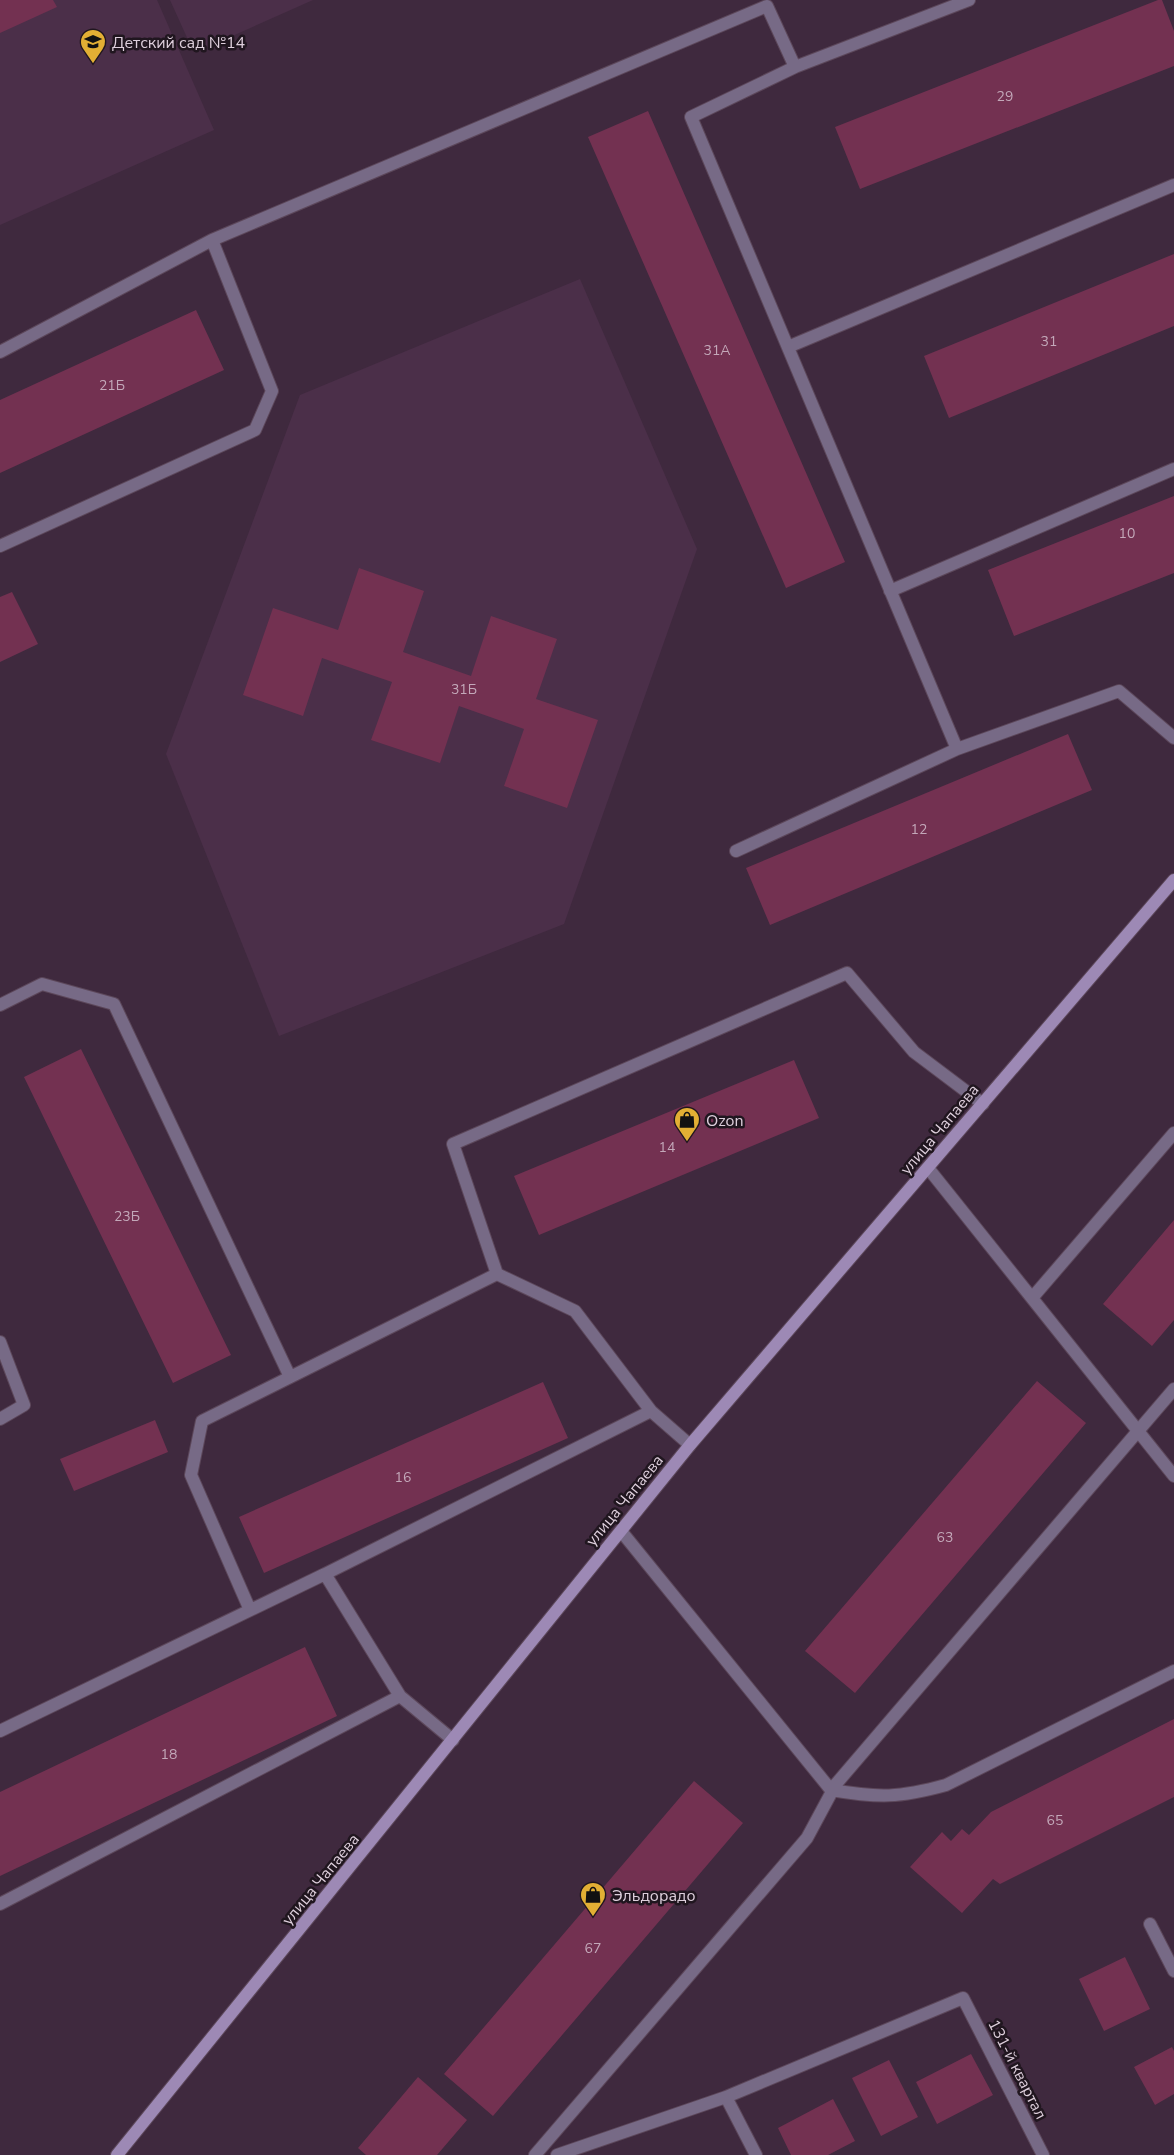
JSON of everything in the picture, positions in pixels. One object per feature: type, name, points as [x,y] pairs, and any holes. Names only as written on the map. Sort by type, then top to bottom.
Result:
[{"type":"main road","name":"улица Чапаева","points":[[117,2155],[690,1445],[1174,880]]},
{"type":"street","points":[[957,749],[692,117],[795,67],[969,0]]},
{"type":"street","points":[[0,352],[212,240],[766,6],[795,67]]},
{"type":"street","points":[[788,347],[1174,185]]},
{"type":"street","points":[[0,546],[255,430],[272,391],[212,240]]},
{"type":"street","points":[[890,591],[1174,469]]},
{"type":"street","points":[[736,851],[957,749],[1119,691],[1174,738]]},
{"type":"street","points":[[690,1445],[651,1411],[575,1311],[497,1275],[453,1144],[847,973],[914,1052],[983,1104]]},
{"type":"street","points":[[0,1005],[42,984],[114,1004],[290,1377]]},
{"type":"street","points":[[1032,1298],[1174,1133]]},
{"type":"street","points":[[928,1168],[1174,1476]]},
{"type":"street","points":[[250,1610],[191,1475],[202,1420],[497,1275]]},
{"type":"street","points":[[0,1342],[24,1405],[0,1419]]},
{"type":"street","points":[[535,2155],[807,1838],[831,1790],[1174,1389]]},
{"type":"street","points":[[0,1731],[325,1574],[651,1411]]},
{"type":"street","points":[[621,1531],[831,1790],[890,1797],[946,1785],[1174,1671]]},
{"type":"street","points":[[325,1574],[400,1696],[453,1740]]},
{"type":"street","points":[[0,1904],[400,1696]]},
{"type":"street","points":[[1150,1924],[1174,1971]]},
{"type":"street","name":"131-й квартал","points":[[726,2097],[963,1998],[1043,2155]]},
{"type":"street","points":[[557,2155],[726,2097],[756,2155]]},
{"type":"shaded area","name":"Детский сад №14","points":[[0,0],[157,0],[214,130],[0,225]]},
{"type":"shaded area","points":[[170,0],[313,0],[194,53]]},
{"type":"shaded area","points":[[580,279],[697,549],[564,924],[279,1036],[166,754],[300,395]]},
{"type":"building","points":[[0,0],[53,0],[57,7],[0,33]]},
{"type":"building","points":[[1162,0],[1174,31],[1174,66],[860,189],[835,127]]},
{"type":"building","points":[[648,111],[845,562],[786,588],[588,137]]},
{"type":"building","points":[[1174,254],[1174,326],[949,418],[924,356]]},
{"type":"building","points":[[196,310],[224,370],[0,473],[0,400]]},
{"type":"building","points":[[1174,496],[1174,573],[1014,636],[988,570]]},
{"type":"building","points":[[359,568],[424,591],[403,652],[471,676],[491,616],[557,639],[536,699],[598,720],[567,808],[504,786],[524,729],[459,706],[440,763],[371,740],[392,682],[322,658],[303,716],[243,695],[273,608],[338,630]]},
{"type":"building","points":[[12,592],[38,644],[0,662],[0,597]]},
{"type":"building","points":[[1068,734],[1092,790],[770,925],[746,868]]},
{"type":"building","points":[[81,1049],[231,1355],[173,1383],[24,1077]]},
{"type":"building","points":[[794,1060],[819,1118],[539,1235],[514,1176]]},
{"type":"building","points":[[1174,1220],[1174,1320],[1152,1346],[1103,1304]]},
{"type":"building","points":[[1037,1381],[1086,1423],[855,1693],[805,1651]]},
{"type":"building","points":[[543,1382],[568,1438],[264,1573],[239,1517]]},
{"type":"building","points":[[155,1420],[168,1452],[74,1491],[60,1459]]},
{"type":"building","points":[[305,1647],[337,1716],[0,1876],[0,1792]]},
{"type":"building","points":[[1174,1719],[1174,1797],[1000,1884],[993,1879],[962,1913],[910,1867],[942,1832],[951,1841],[962,1829],[969,1835],[991,1812]]},
{"type":"building","points":[[694,1781],[743,1823],[493,2116],[444,2074]]},
{"type":"building","points":[[1125,1957],[1150,2009],[1104,2031],[1079,1979]]},
{"type":"building","points":[[1172,2047],[1174,2051],[1174,2094],[1155,2105],[1134,2067]]},
{"type":"building","points":[[971,2054],[993,2095],[937,2124],[916,2082]]},
{"type":"building","points":[[889,2060],[918,2117],[881,2136],[852,2078]]},
{"type":"building","points":[[418,2077],[467,2120],[437,2155],[366,2155],[358,2148]]},
{"type":"building","points":[[833,2099],[855,2141],[828,2155],[791,2155],[778,2128]]},
{"type":"place","name":"Детский сад №14","points":[[93,65]]},
{"type":"place","name":"Ozon","points":[[687,1143]]},
{"type":"place","name":"Эльдорадо","points":[[593,1918]]}]
